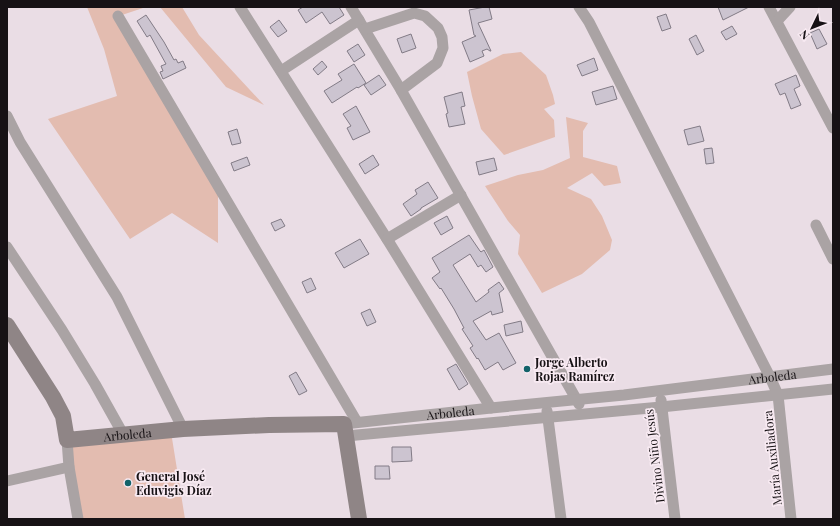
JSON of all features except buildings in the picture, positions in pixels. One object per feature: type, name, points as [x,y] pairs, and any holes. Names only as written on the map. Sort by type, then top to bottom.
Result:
[{"type":"street","points":[[240,7],[387,239],[491,408]]},
{"type":"street","points":[[351,7],[401,90],[584,414]]},
{"type":"street","name":"María Auxiliadora","points":[[579,7],[592,29],[778,395],[791,519]]},
{"type":"street","points":[[769,7],[833,128]]},
{"type":"street","points":[[777,21],[790,7]]},
{"type":"street","points":[[281,71],[362,25],[414,13],[425,16],[438,28],[442,37],[443,48],[438,63],[401,90]]},
{"type":"street","points":[[118,16],[349,427],[359,519]]},
{"type":"street","points":[[7,116],[20,142],[117,297],[183,429]]},
{"type":"street","points":[[387,239],[461,195]]},
{"type":"street","points":[[816,225],[833,259]]},
{"type":"street","points":[[7,247],[95,384],[123,434]]},
{"type":"street","points":[[7,325],[53,397],[62,416],[67,440],[69,467],[78,519]]},
{"type":"street","name":"Arboleda","points":[[349,427],[491,408],[659,391],[833,369]]},
{"type":"street","name":"Arboleda","points":[[67,440],[183,429],[270,425],[349,427],[548,417],[833,389]]},
{"type":"street","name":"Divino Niño Jesús","points":[[659,391],[675,519]]},
{"type":"street","points":[[546,402],[561,519]]},
{"type":"street","points":[[7,481],[69,467]]},
{"type":"shaded area","points":[[87,7],[146,7],[122,15],[218,176],[218,243],[172,213],[130,239],[48,119],[117,96],[104,49]]},
{"type":"shaded area","points":[[160,7],[182,7],[199,35],[264,105],[226,87]]},
{"type":"shaded area","points":[[521,52],[546,75],[555,104],[544,109],[554,120],[555,137],[504,155],[481,129],[467,72],[503,54]]},
{"type":"shaded area","points":[[566,117],[588,123],[583,131],[583,157],[617,166],[621,183],[604,186],[592,173],[567,188],[591,199],[602,216],[612,240],[610,250],[582,274],[542,293],[518,254],[520,235],[508,221],[485,186],[518,175],[543,170],[570,158]]},
{"type":"shaded area","name":"General José Eduvigis Díaz","points":[[171,432],[185,519],[82,519],[71,447]]},
{"type":"place","name":"Jorge Alberto Rojas Ramírez","points":[[527,369]]},
{"type":"place","name":"General José Eduvigis Díaz","points":[[128,483]]}]
